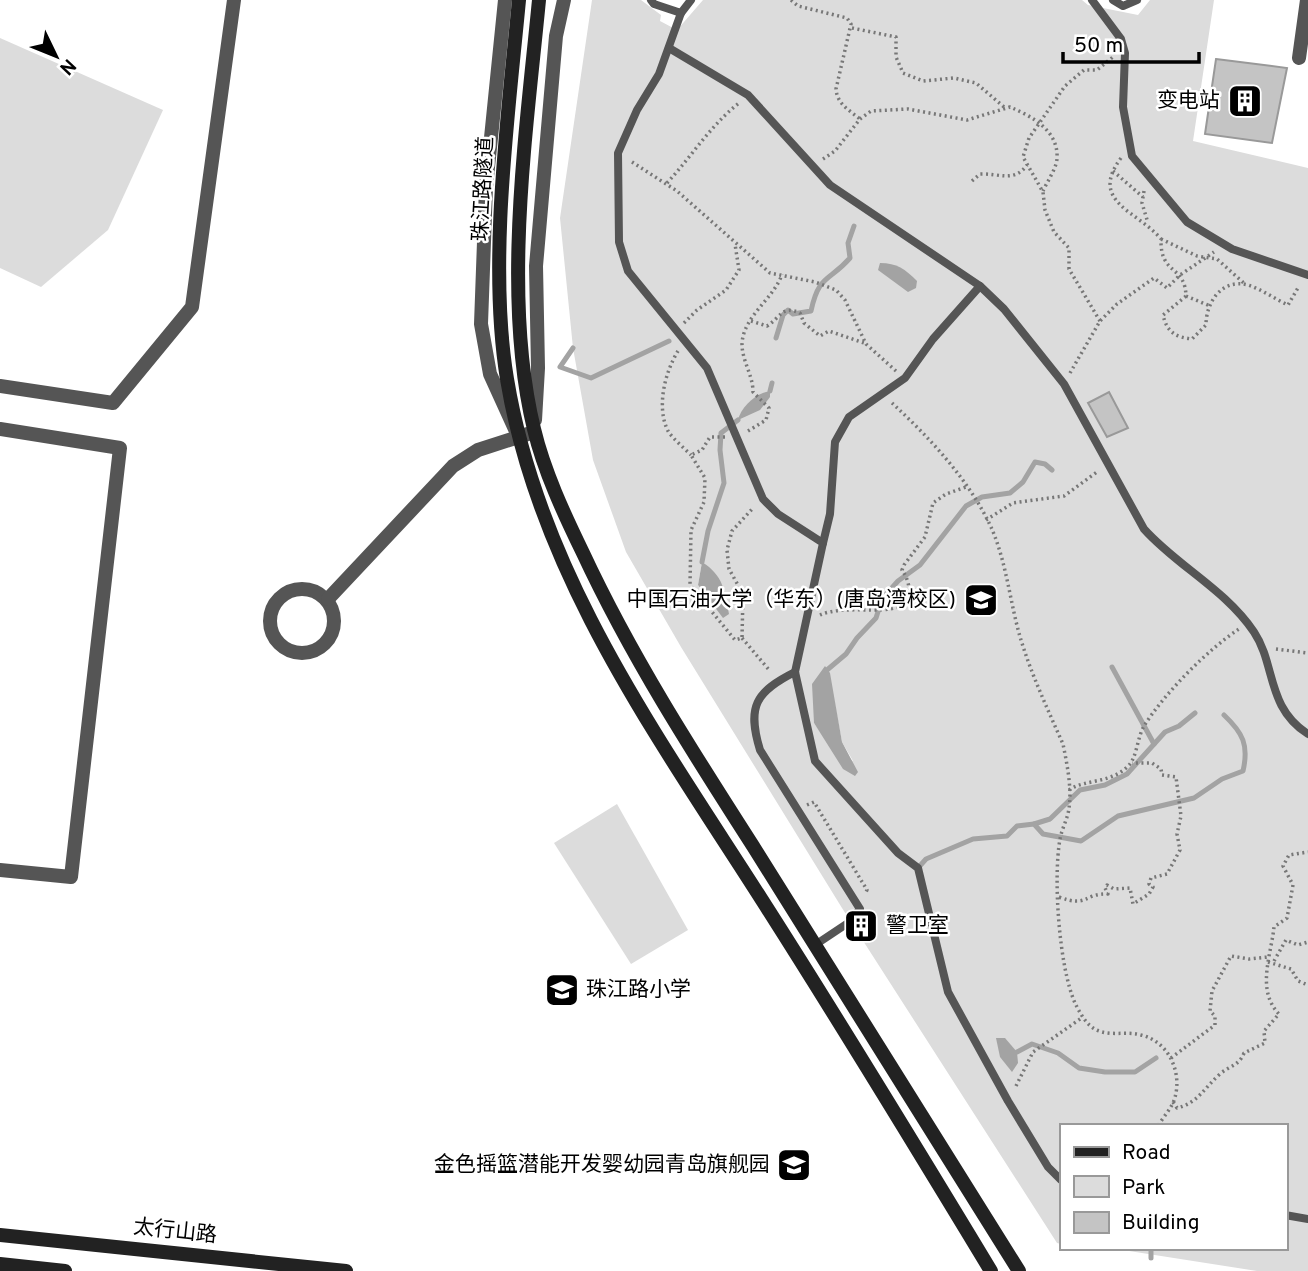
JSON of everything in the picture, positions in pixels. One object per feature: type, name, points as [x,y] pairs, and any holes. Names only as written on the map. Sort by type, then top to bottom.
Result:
[{"type":"main road","name":"珠江路隧道","points":[[519,0],[502,212],[499,328],[518,437],[549,525],[587,615],[634,704],[763,902],[991,1271]]},
{"type":"main road","name":"珠江路隧道","points":[[538,0],[521,212],[519,325],[524,379],[534,432],[565,516],[600,590],[655,691],[1019,1271]]},
{"type":"main road","name":"太行山路","points":[[0,1235],[346,1271]]},
{"type":"main road","points":[[0,1264],[65,1271]]},
{"type":"street","points":[[0,386],[113,403],[192,307],[234,0]]},
{"type":"street","points":[[505,0],[486,187],[481,324],[490,374],[518,437]]},
{"type":"street","points":[[328,599],[453,466],[478,450],[534,432],[538,368],[536,266],[555,49],[564,0]]},
{"type":"street","points":[[1299,58],[1307,0]]},
{"type":"street","points":[[0,429],[120,448],[71,877],[0,870]]},
{"type":"street","points":[[310,588],[328,599],[334,612],[332,633],[317,650],[296,652],[285,649],[275,639],[269,628],[270,615],[275,604],[286,594],[310,588]]},
{"type":"lane","points":[[651,0],[654,4],[681,13]]},
{"type":"lane","points":[[691,0],[681,13],[669,48],[618,153],[619,242],[628,271],[706,368],[763,499],[778,514],[823,543]]},
{"type":"lane","points":[[1093,0],[1121,39],[1125,53],[1123,107],[1132,156],[1187,222],[1223,243],[1305,274]]},
{"type":"lane","points":[[1112,0],[1123,6],[1137,0]]},
{"type":"lane","points":[[669,48],[748,95],[830,185],[980,286],[1036,346],[1064,384],[1144,529],[1157,543],[1218,592],[1248,623],[1283,708],[1308,734]]},
{"type":"lane","points":[[980,286],[933,339],[905,378],[849,417],[835,442],[830,514],[796,672],[815,761],[854,807],[918,868],[948,992],[1008,1101],[1048,1167],[1060,1179]]},
{"type":"lane","points":[[796,672],[765,691],[752,716],[760,750],[860,909],[851,921],[815,945]]},
{"type":"lane","points":[[1287,1215],[1308,1219]]},
{"type":"path","points":[[791,0],[799,6],[847,18],[852,28],[836,89],[837,98],[860,119]]},
{"type":"path","points":[[852,28],[896,37],[896,57],[903,73],[923,81],[954,78],[976,83],[1004,107],[1040,121],[1054,144],[1057,159],[1043,191]]},
{"type":"path","points":[[1100,321],[1069,269],[1069,248],[1054,232],[1045,210],[1043,191],[1023,157],[1029,138],[1065,86],[1084,71],[1097,70],[1110,58],[1125,53]]},
{"type":"path","points":[[667,183],[700,148],[720,118],[748,95]]},
{"type":"path","points":[[811,162],[828,158],[860,119],[871,111],[908,109],[967,120],[1004,107]]},
{"type":"path","points":[[618,153],[667,183],[769,273],[815,282],[836,290],[845,300],[866,344]]},
{"type":"path","points":[[1132,156],[1120,158],[1112,170],[1110,188],[1120,206],[1148,223],[1161,239],[1196,256],[1217,259],[1246,285],[1288,305],[1297,293],[1305,274]]},
{"type":"path","points":[[972,181],[980,174],[1012,177],[1020,174],[1027,165]]},
{"type":"path","points":[[1112,170],[1143,197]]},
{"type":"path","points":[[1148,223],[1143,191],[1153,182]]},
{"type":"path","points":[[1161,239],[1161,254],[1165,264],[1186,283],[1186,296]]},
{"type":"path","points":[[676,332],[697,310],[726,290],[739,270],[735,242]]},
{"type":"path","points":[[1064,384],[1100,321],[1116,304],[1154,278],[1167,288],[1180,275],[1208,258],[1223,243]]},
{"type":"path","points":[[691,455],[702,450],[710,437],[736,438],[766,420],[769,408],[753,392],[753,379],[742,346],[751,321],[778,288],[782,274]]},
{"type":"path","points":[[1186,296],[1163,314],[1166,326],[1177,337],[1192,339],[1206,325],[1210,306],[1217,293],[1227,286],[1246,285]]},
{"type":"path","points":[[1186,296],[1210,306]]},
{"type":"path","points":[[751,321],[767,326],[783,310],[790,308],[800,313],[804,323],[820,336],[829,331],[866,344],[905,378]]},
{"type":"path","points":[[684,341],[665,377],[663,405],[668,431],[691,455],[705,478],[704,502],[691,530],[690,585],[735,640],[742,638]]},
{"type":"path","points":[[884,395],[920,428],[966,487],[986,520],[1001,558],[1028,661],[1063,744],[1069,792],[1069,806],[1060,840],[1059,897],[1065,974],[1083,1017],[1098,1031],[1143,1035],[1152,1039],[1171,1058],[1177,1079],[1173,1102],[1159,1124]]},
{"type":"path","points":[[986,520],[1013,503],[1064,496],[1108,465]]},
{"type":"path","points":[[805,621],[828,611],[897,607],[907,598],[910,589],[909,580],[902,570],[925,537],[933,503],[946,494],[966,487]]},
{"type":"path","points":[[763,499],[732,531],[727,550],[729,569],[743,594],[742,638],[778,681]]},
{"type":"path","points":[[1069,792],[1076,785],[1095,783],[1122,772],[1132,763],[1137,738],[1157,706],[1227,637],[1248,623]]},
{"type":"path","points":[[1261,650],[1285,648],[1308,653]]},
{"type":"path","points":[[1059,897],[1076,903],[1084,902],[1100,894],[1108,894],[1105,888],[1107,884],[1114,890],[1130,888],[1133,904],[1149,894],[1153,887],[1149,884],[1151,878],[1167,874],[1180,850],[1177,834],[1181,816],[1176,777],[1162,775],[1161,769],[1152,763],[1132,763]]},
{"type":"path","points":[[1173,1102],[1177,1108],[1199,1098],[1221,1073],[1241,1061],[1244,1053],[1265,1042],[1264,1031],[1279,1014],[1271,1006],[1264,976],[1274,927],[1287,918],[1292,901],[1293,885],[1283,866],[1289,855],[1307,854]]},
{"type":"path","points":[[1274,961],[1286,940],[1298,945],[1308,942]]},
{"type":"path","points":[[1171,1058],[1215,1025],[1215,1016],[1210,1011],[1212,991],[1231,956],[1274,961],[1291,968],[1298,981],[1308,985]]},
{"type":"path","points":[[1008,1101],[1034,1052],[1083,1017]]},
{"type":"green space","name":"中国石油大学（华东）(唐岛湾校区)","points":[[592,0],[641,0],[661,15],[660,21],[677,30],[703,0],[1082,0],[1088,5],[1138,15],[1150,0],[1214,0],[1193,141],[1308,168],[1308,1271],[1257,1271],[1123,1250],[1287,1250],[1287,1124],[1060,1124],[1060,1244],[1057,1243],[842,908],[681,647],[626,552],[593,460],[573,348],[560,218]],"holes":[[[1109,392],[1128,428],[1107,437],[1088,403]],[[702,562],[723,617],[698,585]],[[829,673],[842,742],[853,761],[830,746],[814,723]]]},
{"type":"green space","points":[[0,38],[163,110],[108,230],[41,287],[0,268]]},
{"type":"green space","points":[[617,804],[688,930],[631,964],[554,843]]},
{"type":"shaded area","points":[[880,263],[905,270],[917,281],[916,288],[908,292],[878,270]]},
{"type":"shaded area","points":[[770,391],[770,397],[760,410],[738,420],[750,401]]},
{"type":"shaded area","points":[[702,562],[715,572],[722,584],[729,614],[723,618],[698,585]]},
{"type":"shaded area","points":[[825,666],[830,673],[842,742],[858,772],[855,776],[843,769],[814,723],[812,684]]},
{"type":"shaded area","points":[[996,1038],[1005,1038],[1017,1052],[1018,1063],[1012,1072],[1000,1057]]},
{"type":"building","name":"变电站","points":[[1216,59],[1287,68],[1272,143],[1205,134]]},
{"type":"building","points":[[1109,392],[1128,428],[1107,437],[1088,403]]},
{"type":"waterway","points":[[776,338],[783,315],[788,310],[793,314],[811,311],[821,284],[850,258],[848,243],[854,226]]},
{"type":"waterway","points":[[573,348],[560,367],[591,378],[669,341]]},
{"type":"waterway","points":[[770,391],[772,383]]},
{"type":"waterway","points":[[702,562],[708,531],[724,483],[721,433],[738,420]]},
{"type":"waterway","points":[[827,670],[846,654],[876,618],[882,599],[898,581],[920,565],[966,506],[982,497],[1010,493],[1023,482],[1035,462],[1045,464],[1052,470]]},
{"type":"waterway","points":[[1112,667],[1154,744]]},
{"type":"waterway","points":[[1034,824],[1050,819],[1080,790],[1105,785],[1127,774],[1165,732],[1179,726],[1195,713]]},
{"type":"waterway","points":[[918,868],[926,859],[973,839],[1007,836],[1017,826],[1034,824],[1043,834],[1081,841],[1118,816],[1194,798],[1222,779],[1243,771],[1243,740],[1224,715]]},
{"type":"waterway","points":[[1017,1052],[1032,1044],[1058,1053],[1079,1068],[1105,1072],[1135,1072],[1156,1058]]},
{"type":"waterway","points":[[1151,1250],[1151,1258]]},
{"type":"place","name":"变电站","points":[[1245,101]]},
{"type":"place","name":"中国石油大学（华东）(唐岛湾校区)","points":[[981,600]]},
{"type":"place","name":"警卫室","points":[[861,926]]},
{"type":"place","name":"珠江路小学","points":[[562,990]]},
{"type":"place","name":"金色摇篮潜能开发婴幼园青岛旗舰园","points":[[794,1165]]}]
